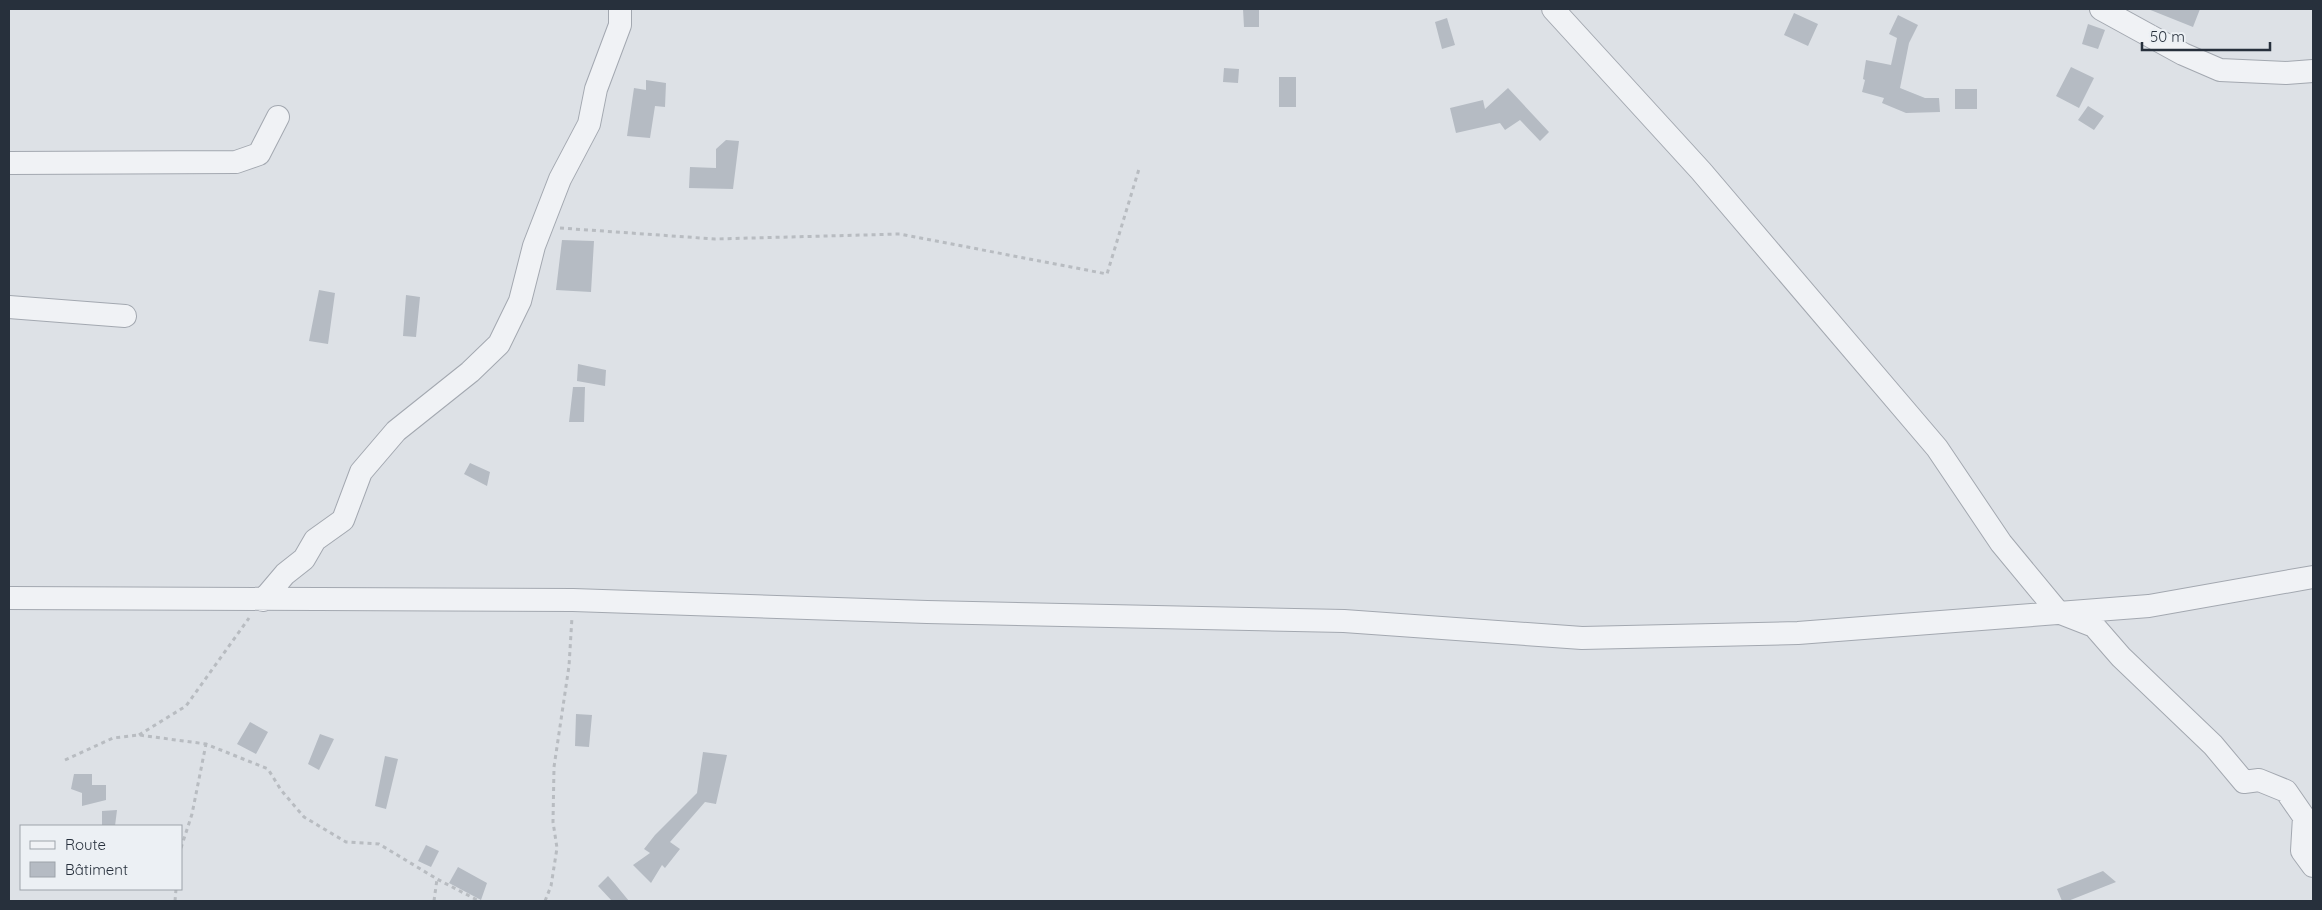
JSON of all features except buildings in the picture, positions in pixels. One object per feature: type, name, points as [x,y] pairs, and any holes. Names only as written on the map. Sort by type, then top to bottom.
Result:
[{"type":"street","points":[[263,600],[285,574],[304,559],[315,540],[342,520],[361,472],[396,431],[470,372],[499,344],[520,301],[534,246],[560,179],[589,124],[596,89],[620,25],[620,9]]},
{"type":"street","points":[[1553,9],[1701,170],[1937,448],[2001,543],[2058,612],[2094,626],[2121,657],[2213,745],[2244,782],[2259,780],[2286,791],[2304,817],[2302,852],[2313,866]]},
{"type":"street","points":[[2101,9],[2183,54],[2220,70],[2286,73],[2313,71]]},
{"type":"street","points":[[9,163],[236,162],[259,154],[278,117]]},
{"type":"street","points":[[9,307],[125,316]]},
{"type":"street","points":[[9,598],[573,600],[927,612],[1344,621],[1582,638],[1798,633],[2149,606],[2313,578]]},
{"type":"path","points":[[542,226],[715,239],[900,234],[1107,274],[1139,169]]},
{"type":"path","points":[[139,736],[186,706],[263,600]]},
{"type":"path","points":[[545,901],[551,886],[557,848],[553,822],[554,768],[569,666],[573,600]]},
{"type":"path","points":[[64,760],[112,738],[139,736],[206,744],[268,769],[281,790],[304,817],[346,842],[379,844],[436,879],[479,901]]},
{"type":"path","points":[[182,845],[192,814],[206,744]]},
{"type":"path","points":[[434,901],[436,879]]}]
